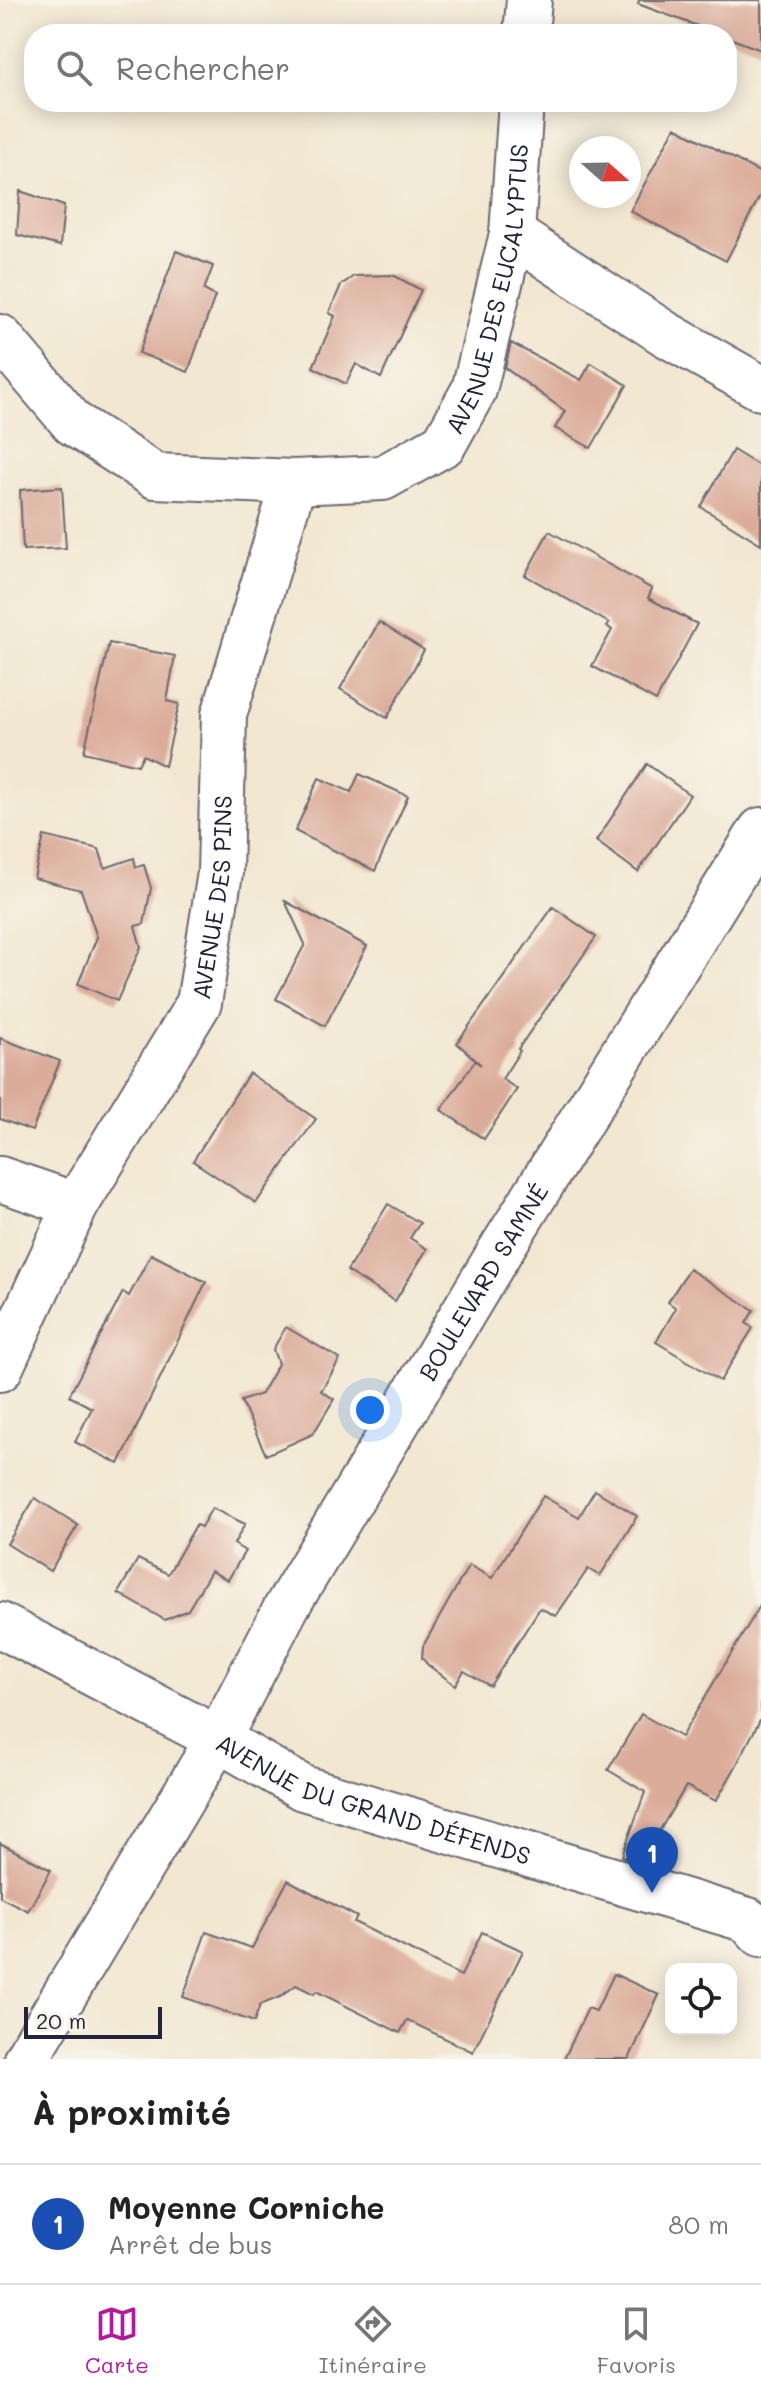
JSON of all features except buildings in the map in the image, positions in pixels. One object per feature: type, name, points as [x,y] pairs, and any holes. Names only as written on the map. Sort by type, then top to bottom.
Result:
[{"type":"street","points":[[527,24],[529,0]]},
{"type":"street","name":"AVENUE DES EUCALYPTUS","points":[[0,337],[73,423],[155,476],[294,482],[383,478],[444,444],[474,390],[512,234],[520,112]]},
{"type":"street","points":[[512,234],[664,333],[761,388]]},
{"type":"street","name":"AVENUE DES PINS","points":[[0,1369],[76,1205],[199,1003],[220,873],[224,715],[294,482]]},
{"type":"street","name":"BOULEVARD SAMNÉ","points":[[26,2059],[218,1739],[286,1608],[499,1253],[761,830]]},
{"type":"street","points":[[0,1179],[76,1205]]},
{"type":"street","name":"AVENUE DU GRAND DÉFENDS","points":[[0,1625],[218,1739],[303,1788],[757,1919]]},
{"type":"place","name":"Moyenne Corniche","points":[[652,1893]]}]
